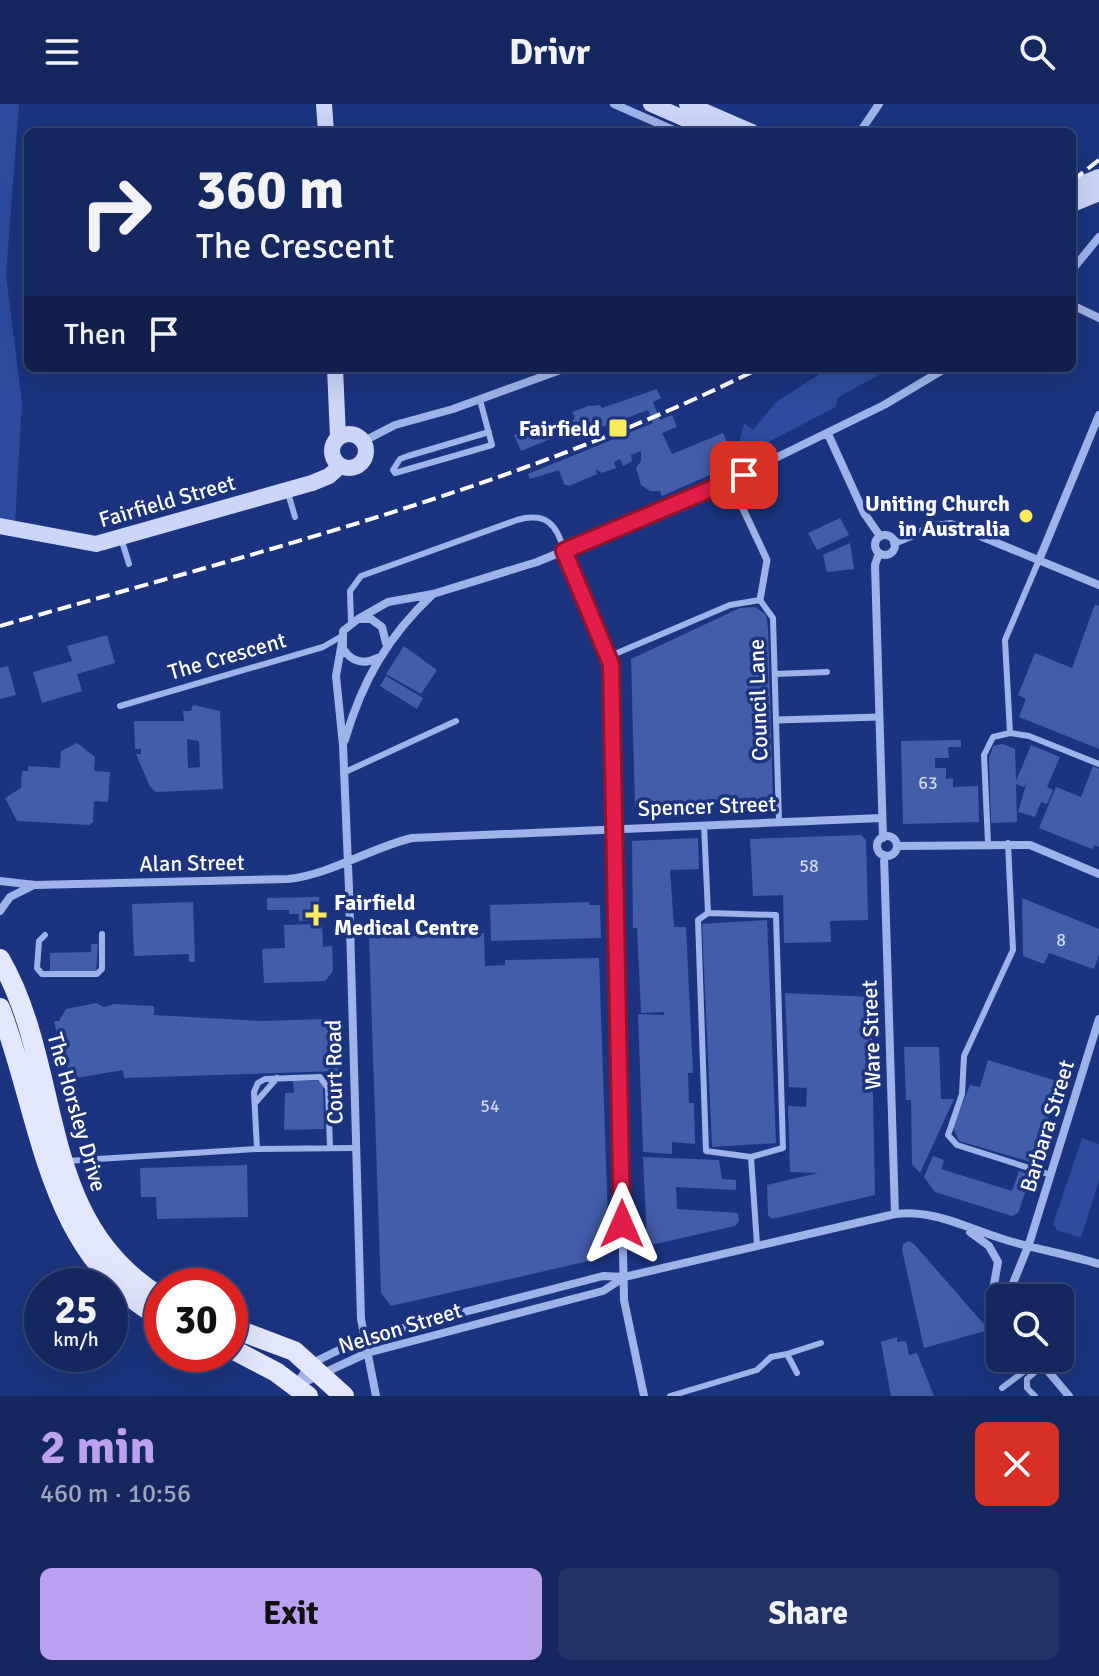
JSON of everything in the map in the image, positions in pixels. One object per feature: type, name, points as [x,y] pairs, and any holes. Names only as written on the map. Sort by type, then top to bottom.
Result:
[{"type":"main road","points":[[324,104],[326,128]]},
{"type":"main road","points":[[651,104],[706,128]]},
{"type":"main road","points":[[687,104],[743,128]]},
{"type":"main road","points":[[1076,186],[1099,177]]},
{"type":"main road","points":[[1076,202],[1099,193]]},
{"type":"main road","points":[[335,372],[338,437],[331,452],[340,466],[351,468],[361,463],[366,453],[364,441],[352,433],[338,437]]},
{"type":"main road","name":"Fairfield Street","points":[[0,526],[85,544],[121,538],[329,476],[340,466]]},
{"type":"main road","name":"The Horsley Drive","points":[[0,959],[21,1004],[62,1162],[85,1221],[105,1249],[144,1285]]},
{"type":"main road","name":"The Horsley Drive","points":[[0,1008],[65,1213],[98,1267],[144,1308]]},
{"type":"main road","points":[[248,1334],[294,1351],[344,1396]]},
{"type":"main road","points":[[248,1359],[302,1391]]},
{"type":"street","points":[[614,104],[669,128]]},
{"type":"street","points":[[863,128],[879,104]]},
{"type":"street","points":[[1076,265],[1099,237]]},
{"type":"street","points":[[1076,307],[1099,318]]},
{"type":"street","points":[[364,441],[395,425],[480,400],[555,372]]},
{"type":"street","points":[[433,594],[378,657],[358,662],[347,655],[342,639],[354,620],[388,602],[433,594],[564,551],[735,479],[828,434],[939,372]]},
{"type":"street","points":[[1039,560],[1099,415]]},
{"type":"street","points":[[828,434],[864,513],[880,536],[890,537],[894,543]]},
{"type":"street","points":[[737,496],[767,560],[760,600]]},
{"type":"street","points":[[879,553],[888,554],[894,543],[946,524],[1099,585]]},
{"type":"street","points":[[880,536],[875,545],[879,553],[875,565],[883,838],[878,846],[884,855],[894,853],[897,846],[893,838],[883,838]]},
{"type":"street","points":[[564,551],[610,656],[624,1300],[644,1396]]},
{"type":"street","points":[[354,620],[377,622],[385,633],[385,646]]},
{"type":"street","name":"Court Road","points":[[342,639],[336,676],[343,745],[354,1148],[364,1338],[376,1396]]},
{"type":"street","name":"Court Road","points":[[343,745],[362,689],[378,657]]},
{"type":"street","points":[[777,720],[879,717]]},
{"type":"street","name":"Spencer Street","points":[[347,861],[412,838],[881,818]]},
{"type":"street","points":[[897,846],[1030,845],[1099,874]]},
{"type":"street","name":"Ware Street","points":[[884,855],[895,1214]]},
{"type":"street","name":"Alan Street","points":[[0,881],[35,885],[288,879],[311,876],[347,861]]},
{"type":"street","points":[[0,911],[10,897],[35,885]]},
{"type":"street","name":"Barbara Street","points":[[1013,1284],[1029,1244],[1098,1024]]},
{"type":"street","name":"Nelson Street","points":[[302,1391],[316,1368],[364,1338],[603,1276],[624,1277],[895,1214],[921,1213],[1099,1264]]},
{"type":"street","points":[[963,1226],[994,1252],[999,1269],[995,1284]]},
{"type":"street","name":"Nelson Street","points":[[302,1391],[316,1368],[603,1291],[624,1277]]},
{"type":"street","points":[[1048,1372],[1069,1396]]},
{"type":"lane","points":[[480,400],[489,432],[492,445],[395,473],[393,470],[400,459],[489,432]]},
{"type":"lane","points":[[287,489],[295,517]]},
{"type":"lane","points":[[354,620],[350,591],[361,576],[517,520],[537,517],[551,522],[559,532],[564,551]]},
{"type":"lane","points":[[121,538],[129,564]]},
{"type":"lane","points":[[1010,733],[1005,640],[1039,560]]},
{"type":"lane","points":[[610,656],[730,605],[760,600]]},
{"type":"lane","name":"Council Lane","points":[[760,600],[773,618],[779,821]]},
{"type":"lane","name":"The Crescent","points":[[120,706],[342,639]]},
{"type":"lane","points":[[775,674],[827,672]]},
{"type":"lane","points":[[343,773],[456,721]]},
{"type":"lane","points":[[988,843],[984,751],[993,737],[1010,733],[1029,736],[1099,764]]},
{"type":"lane","points":[[704,825],[708,913]]},
{"type":"lane","points":[[1008,843],[1012,956],[964,1056],[962,1094],[948,1135],[957,1145],[1051,1175]]},
{"type":"lane","points":[[708,913],[776,915],[783,1148],[751,1157],[706,1151],[698,920],[708,913]]},
{"type":"lane","points":[[45,935],[38,946],[37,968],[42,974],[97,974],[102,969],[102,934]]},
{"type":"lane","points":[[257,1149],[255,1105],[258,1083],[277,1078],[320,1077],[326,1080],[330,1148]]},
{"type":"lane","points":[[62,1162],[257,1149],[354,1148]]},
{"type":"lane","points":[[751,1157],[757,1245]]},
{"type":"lane","points":[[670,1396],[757,1370],[771,1357],[821,1343]]},
{"type":"lane","points":[[787,1354],[797,1373]]},
{"type":"lane","points":[[1003,1387],[1024,1372]]},
{"type":"lane","points":[[1032,1372],[1027,1379],[1027,1388],[1035,1396]]},
{"type":"shaded area","points":[[0,104],[19,104],[6,275],[22,402],[15,524],[0,520]]},
{"type":"shaded area","points":[[823,372],[885,372],[837,398],[836,407],[743,455],[737,452],[744,423],[753,430],[776,402]]},
{"type":"shaded area","points":[[1082,1138],[1099,1144],[1099,1180],[1081,1238],[1057,1230],[1053,1224]]},
{"type":"building","points":[[657,389],[661,398],[653,402],[660,420],[672,415],[677,427],[662,433],[672,454],[723,433],[727,442],[721,470],[662,496],[660,491],[650,491],[641,485],[636,468],[641,461],[641,451],[631,455],[632,461],[623,466],[620,459],[614,462],[616,468],[602,473],[596,469],[597,474],[569,486],[564,484],[559,470],[530,479],[528,474],[653,423],[648,410],[569,439],[564,427],[575,418],[572,412],[588,406],[600,405],[602,408]]},
{"type":"building","points":[[529,429],[532,437],[552,429],[555,437],[521,451],[514,435]]},
{"type":"building","points":[[840,518],[849,535],[817,550],[808,533]]},
{"type":"building","points":[[850,543],[854,569],[827,572],[823,555]]},
{"type":"building","points":[[1095,604],[1099,606],[1099,749],[1019,717],[1026,699],[1018,695],[1035,653],[1072,668]]},
{"type":"building","points":[[755,607],[766,615],[768,628],[773,803],[635,807],[631,659],[740,608]]},
{"type":"building","points":[[107,635],[115,663],[77,674],[82,691],[42,703],[33,672],[72,661],[67,646]]},
{"type":"building","points":[[404,646],[437,670],[421,694],[386,674]]},
{"type":"building","points":[[8,666],[16,695],[0,699],[0,668]]},
{"type":"building","points":[[386,676],[423,698],[417,709],[380,686]]},
{"type":"building","points":[[193,705],[220,711],[223,789],[156,792],[150,787],[136,754],[141,754],[141,749],[135,749],[134,721],[184,721],[183,711],[191,711]],"holes":[[[187,739],[199,741],[200,767],[188,768]]]},
{"type":"building","points":[[961,740],[961,747],[948,747],[949,758],[935,758],[935,768],[946,768],[946,779],[953,778],[953,787],[978,786],[979,822],[903,824],[901,741]]},
{"type":"building","points":[[77,743],[95,757],[94,771],[110,772],[108,802],[94,801],[93,822],[89,825],[17,821],[5,798],[21,788],[22,771],[28,771],[28,766],[60,768],[61,751]]},
{"type":"building","points":[[1002,744],[1015,749],[1016,781],[1031,745],[1060,757],[1047,787],[1053,790],[1047,804],[1041,802],[1035,817],[1018,812],[1027,781],[1024,787],[1016,784],[1017,822],[991,823],[989,758],[993,746]]},
{"type":"building","points":[[1093,766],[1099,769],[1099,847],[1094,845],[1092,849],[1039,828],[1056,787],[1081,797]]},
{"type":"building","points":[[861,835],[866,840],[868,920],[830,921],[831,942],[784,943],[783,895],[753,896],[750,839]]},
{"type":"building","points":[[698,838],[699,869],[670,870],[674,927],[686,927],[693,1073],[688,1073],[689,1103],[694,1103],[695,1144],[672,1142],[672,1154],[643,1152],[638,1014],[664,1015],[664,1012],[641,1013],[637,928],[633,928],[632,841]]},
{"type":"building","points":[[319,897],[320,920],[299,921],[299,914],[289,914],[289,910],[267,910],[267,898]]},
{"type":"building","points":[[1022,898],[1099,929],[1099,954],[1094,969],[1049,953],[1044,964],[1023,956]]},
{"type":"building","points":[[193,902],[195,962],[189,962],[189,954],[134,956],[132,904]]},
{"type":"building","points":[[589,902],[589,905],[600,905],[601,938],[491,941],[490,905]]},
{"type":"building","points":[[767,920],[776,1143],[712,1147],[702,924]]},
{"type":"building","points":[[322,924],[323,947],[332,946],[333,971],[325,981],[264,983],[262,949],[285,948],[284,925]]},
{"type":"building","points":[[484,933],[485,966],[505,965],[505,960],[599,958],[609,1250],[602,1258],[391,1306],[381,1293],[369,937]]},
{"type":"building","points":[[91,944],[98,944],[96,972],[50,973],[50,953],[91,952]]},
{"type":"building","points":[[785,993],[871,997],[875,1195],[772,1219],[768,1215],[767,1185],[818,1173],[790,1172],[788,1106],[806,1107],[807,1088],[789,1087]]},
{"type":"building","points":[[96,1003],[104,1007],[114,1004],[154,1006],[154,1015],[262,1021],[325,1019],[333,1030],[337,1030],[338,1071],[124,1078],[123,1070],[70,1079],[64,1050],[68,1047],[60,1049],[54,1021],[59,1021],[66,1009]]},
{"type":"building","points":[[904,1047],[939,1047],[941,1099],[954,1099],[920,1173],[912,1164],[911,1100],[906,1100]]},
{"type":"building","points":[[988,1060],[1060,1082],[1034,1163],[959,1141],[953,1127],[970,1085],[980,1087]]},
{"type":"building","points":[[293,1081],[323,1081],[324,1129],[284,1130],[285,1093],[294,1093]]},
{"type":"building","points":[[933,1156],[944,1160],[941,1169],[1012,1191],[1019,1171],[1027,1174],[1030,1179],[1018,1213],[1012,1216],[935,1192],[924,1177]]},
{"type":"building","points":[[643,1157],[719,1160],[722,1179],[736,1180],[736,1190],[676,1187],[677,1209],[738,1213],[739,1221],[735,1226],[651,1245],[647,1241]]},
{"type":"building","points":[[247,1165],[248,1217],[157,1219],[156,1197],[141,1197],[140,1168]]},
{"type":"building","points":[[909,1241],[914,1244],[986,1327],[986,1331],[924,1348],[903,1244]]},
{"type":"building","points":[[897,1337],[897,1342],[906,1341],[909,1355],[917,1353],[934,1396],[891,1396],[881,1342]]},
{"type":"railway","points":[[1076,178],[1099,160]]},
{"type":"railway","points":[[0,626],[290,543],[481,483],[669,411],[752,372]]},
{"type":"place","name":"Fairfield","points":[[618,428]]},
{"type":"place","name":"Uniting Church in Australia","points":[[1026,516]]},
{"type":"place","name":"Fairfield Medical Centre","points":[[316,915]]},
{"type":"route","points":[[622,1224],[613,683],[607,649],[569,569],[564,551],[744,475]]}]
